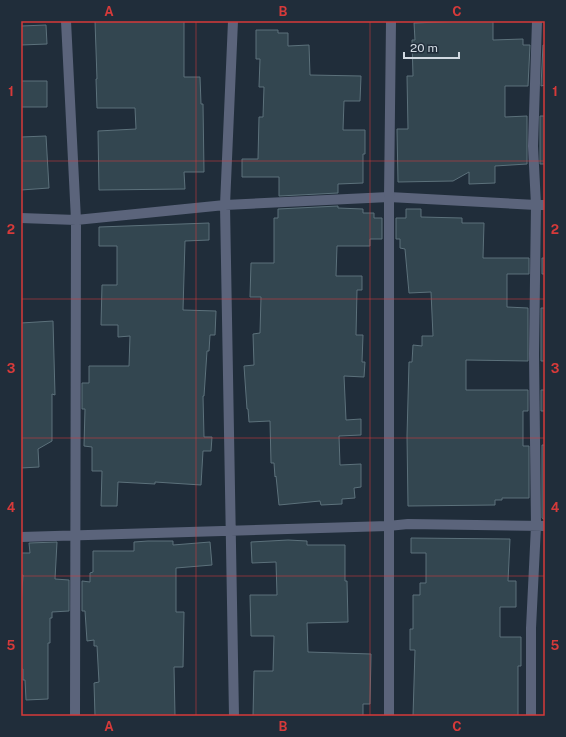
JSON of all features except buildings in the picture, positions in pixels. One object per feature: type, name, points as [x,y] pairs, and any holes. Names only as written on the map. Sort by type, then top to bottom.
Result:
[{"type":"street","points":[[66,21],[76,220],[74,536],[75,716]]},
{"type":"street","points":[[233,21],[225,206],[234,716]]},
{"type":"street","points":[[388,716],[389,197],[391,21]]},
{"type":"street","points":[[531,716],[531,628],[541,526],[534,354],[540,205],[533,146],[537,21]]},
{"type":"street","points":[[21,218],[76,220],[225,206],[389,197],[540,205]]},
{"type":"street","points":[[21,537],[388,526],[408,524],[541,526]]}]
